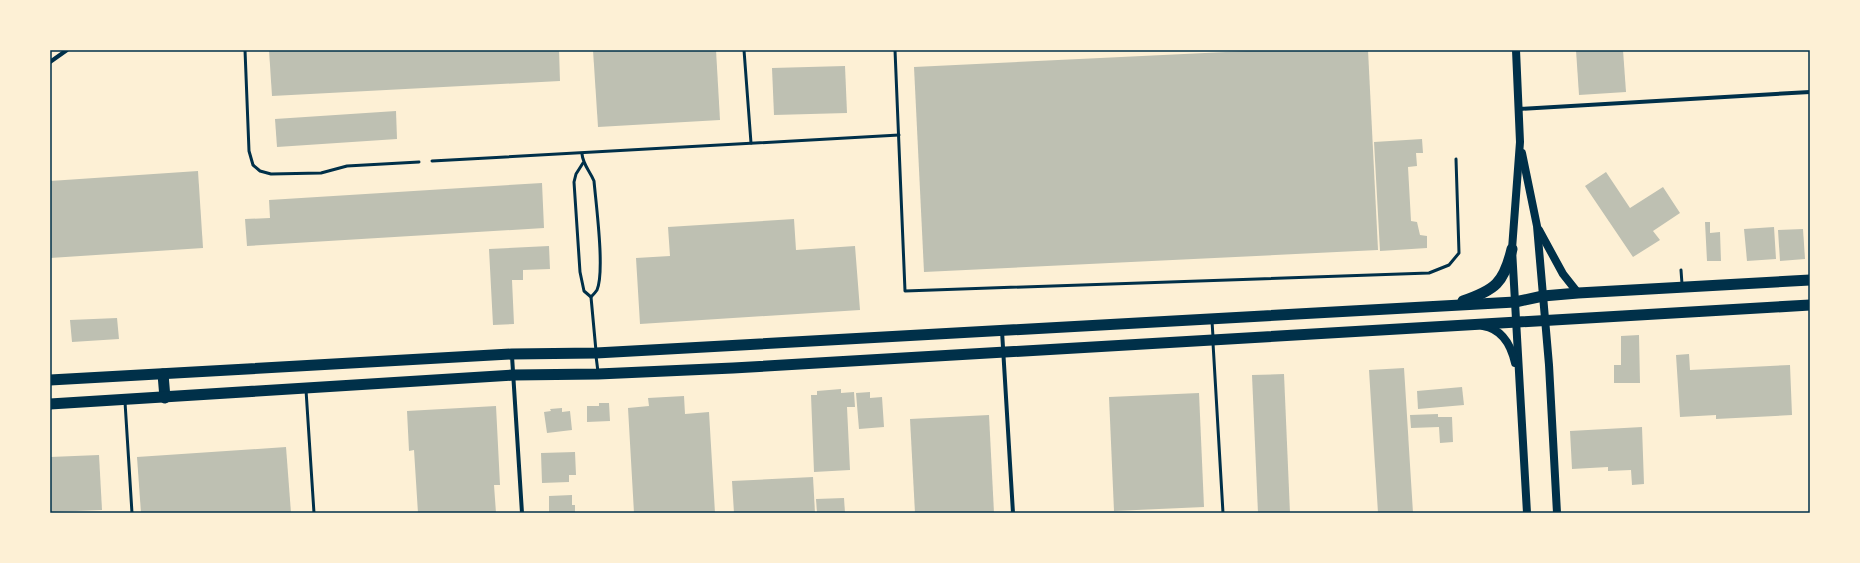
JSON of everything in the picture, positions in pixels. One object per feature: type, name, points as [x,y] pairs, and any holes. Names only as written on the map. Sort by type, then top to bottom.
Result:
[{"type":"highway","points":[[1449,306],[1483,294],[1500,282],[1512,249]]},
{"type":"highway","points":[[50,380],[512,354],[596,352],[1449,306],[1515,302],[1543,296],[1578,293],[1810,280]]},
{"type":"highway","points":[[50,404],[514,375],[598,374],[1810,305]]},
{"type":"highway","points":[[163,374],[165,398]]},
{"type":"main road","points":[[1516,50],[1520,142],[1512,249],[1527,513]]},
{"type":"main road","points":[[1520,142],[1537,226],[1545,321],[1557,513]]},
{"type":"main road","points":[[1537,226],[1563,274],[1578,293]]},
{"type":"main road","points":[[1477,325],[1494,330],[1511,347],[1520,383]]},
{"type":"street","points":[[50,62],[67,50]]},
{"type":"street","points":[[1518,109],[1810,92]]},
{"type":"street","points":[[1002,331],[1013,513]]},
{"type":"street","points":[[512,354],[522,513]]},
{"type":"lane","points":[[246,50],[248,150],[253,164],[260,171],[271,174],[322,172],[347,166],[419,162]]},
{"type":"lane","points":[[744,50],[751,143]]},
{"type":"lane","points":[[895,50],[905,291],[1429,273],[1449,265],[1459,253],[1456,158]]},
{"type":"lane","points":[[432,161],[582,154],[899,134]]},
{"type":"lane","points":[[582,154],[583,163],[591,173],[594,181],[598,244],[598,282],[596,290],[591,297],[598,374]]},
{"type":"lane","points":[[583,163],[576,174],[574,182],[580,272],[584,291],[591,297]]},
{"type":"lane","points":[[1681,270],[1683,288]]},
{"type":"lane","points":[[1212,319],[1223,512]]},
{"type":"lane","points":[[305,388],[314,513]]},
{"type":"lane","points":[[125,400],[132,513]]},
{"type":"building","points":[[269,50],[559,50],[560,81],[272,96]]},
{"type":"building","points":[[593,50],[716,50],[720,120],[598,127]]},
{"type":"building","points":[[1268,50],[1368,50],[1378,250],[924,272],[914,67]]},
{"type":"building","points":[[1576,50],[1623,50],[1626,92],[1579,95]]},
{"type":"building","points":[[845,66],[847,113],[774,115],[772,68]]},
{"type":"building","points":[[396,111],[397,139],[277,147],[275,119]]},
{"type":"building","points":[[1422,139],[1423,153],[1416,153],[1417,166],[1408,167],[1411,221],[1417,222],[1420,235],[1427,236],[1427,248],[1380,251],[1374,142]]},
{"type":"building","points":[[198,171],[203,248],[50,258],[50,181]]},
{"type":"building","points":[[1606,172],[1630,208],[1663,187],[1680,213],[1653,231],[1660,240],[1633,257],[1585,186]]},
{"type":"building","points":[[542,183],[544,228],[247,246],[245,219],[270,218],[269,200]]},
{"type":"building","points":[[794,219],[796,250],[855,246],[860,310],[640,324],[636,258],[670,256],[668,227]]},
{"type":"building","points":[[1705,222],[1710,222],[1710,233],[1720,232],[1721,261],[1707,261]]},
{"type":"building","points":[[1774,227],[1776,259],[1747,261],[1744,229]]},
{"type":"building","points":[[1803,229],[1805,259],[1780,261],[1778,230]]},
{"type":"building","points":[[549,246],[550,269],[523,270],[523,280],[512,280],[514,324],[493,325],[489,249]]},
{"type":"building","points":[[117,318],[119,339],[72,342],[70,320]]},
{"type":"building","points":[[1639,335],[1640,383],[1614,383],[1614,365],[1621,365],[1621,336]]},
{"type":"building","points":[[1689,354],[1690,370],[1790,365],[1792,415],[1716,419],[1716,415],[1680,417],[1676,355]]},
{"type":"building","points":[[1404,368],[1413,513],[1378,513],[1369,370]]},
{"type":"building","points":[[1284,374],[1290,513],[1258,513],[1252,375]]},
{"type":"building","points":[[1462,387],[1464,405],[1418,409],[1417,391]]},
{"type":"building","points":[[841,389],[841,393],[854,392],[855,407],[847,407],[850,470],[814,472],[811,395],[817,395],[817,391]]},
{"type":"building","points":[[870,392],[870,398],[882,397],[884,427],[859,429],[856,393]]},
{"type":"building","points":[[1199,393],[1204,507],[1114,511],[1109,397]]},
{"type":"building","points":[[684,396],[685,414],[709,412],[715,513],[634,513],[628,408],[649,406],[648,398]]},
{"type":"building","points":[[599,403],[609,403],[610,421],[587,422],[587,406],[599,406]]},
{"type":"building","points":[[496,406],[500,485],[494,485],[496,513],[418,513],[414,450],[409,451],[407,411]]},
{"type":"building","points":[[562,408],[562,412],[570,411],[572,430],[547,433],[544,412],[551,411],[550,409]]},
{"type":"building","points":[[1438,414],[1438,417],[1452,417],[1453,442],[1440,443],[1439,427],[1411,428],[1410,415]]},
{"type":"building","points":[[989,415],[994,513],[915,513],[910,419]]},
{"type":"building","points":[[1642,427],[1644,484],[1632,485],[1631,470],[1608,471],[1608,467],[1572,469],[1570,431]]},
{"type":"building","points":[[286,447],[291,513],[141,513],[137,457]]},
{"type":"building","points":[[575,452],[576,475],[569,475],[569,482],[542,483],[541,453]]},
{"type":"building","points":[[99,455],[102,510],[50,512],[50,457]]},
{"type":"building","points":[[813,477],[815,513],[734,513],[732,481]]},
{"type":"building","points":[[572,495],[572,505],[575,505],[575,513],[549,513],[549,496]]},
{"type":"building","points":[[844,498],[845,513],[817,513],[816,499]]}]
